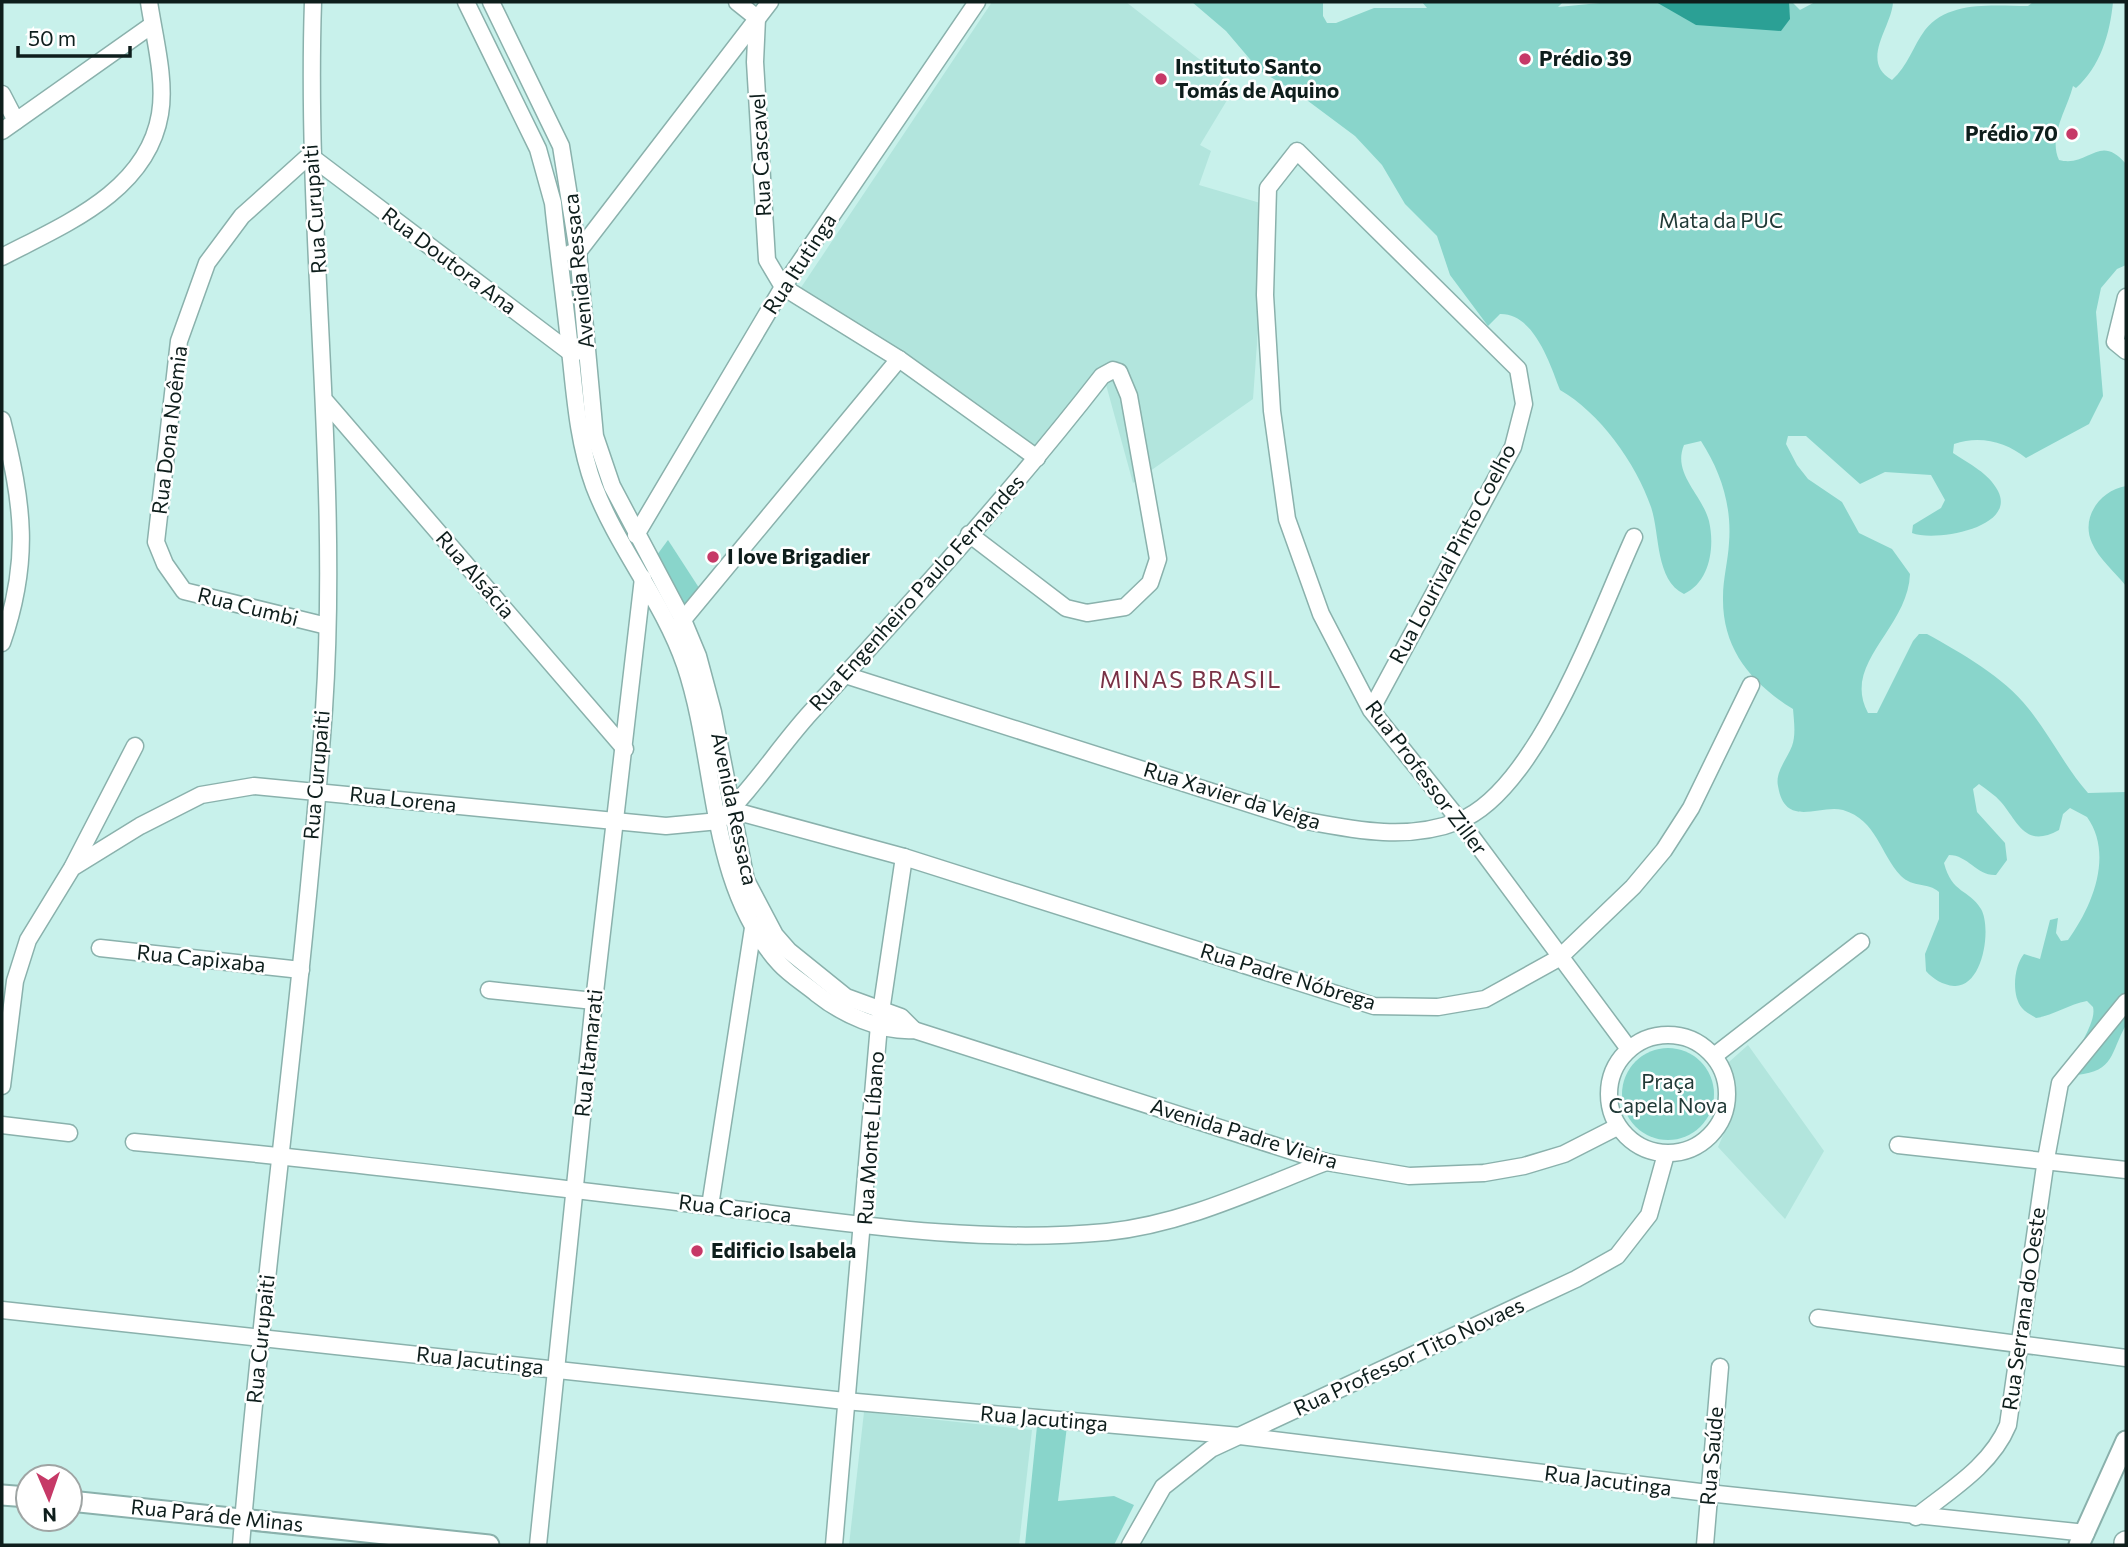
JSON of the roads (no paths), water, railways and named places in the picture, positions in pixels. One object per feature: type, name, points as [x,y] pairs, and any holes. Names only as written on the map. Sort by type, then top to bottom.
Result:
[{"type":"main road","points":[[2082,1539],[2126,1441]]},
{"type":"main road","name":"Rua Pará de Minas","points":[[84,1502],[489,1545]]},
{"type":"street","points":[[2,257],[85,214],[124,180],[146,150],[158,124],[161,104],[149,2]]},
{"type":"street","name":"Rua Curupaiti","points":[[241,1545],[301,970],[324,709],[327,626],[326,402],[312,156],[313,2]]},
{"type":"street","name":"Avenida Ressaca","points":[[466,2],[545,166],[553,203],[580,439],[593,483],[608,519],[683,620],[698,656],[713,712],[735,892],[753,928],[782,966],[831,1005],[880,1018]]},
{"type":"street","name":"Avenida Ressaca","points":[[491,2],[561,146],[578,252],[595,436],[612,486],[636,535],[698,707],[724,816],[746,880],[775,935],[829,986],[865,1006],[896,1031],[914,1030]]},
{"type":"street","points":[[737,2],[757,18]]},
{"type":"street","points":[[559,256],[578,252],[770,2]]},
{"type":"street","name":"Rua Itutinga","points":[[636,535],[783,287],[977,2]]},
{"type":"street","name":"Rua Cascavel","points":[[757,18],[755,62],[767,260],[783,287]]},
{"type":"street","points":[[2,131],[152,25]]},
{"type":"street","points":[[2,94],[16,121]]},
{"type":"street","name":"Rua Professor Ziller","points":[[1297,151],[1268,188],[1265,295],[1272,411],[1287,519],[1321,614],[1371,710],[1460,821],[1629,1049]]},
{"type":"street","name":"Rua Lourival Pinto Coelho","points":[[1297,151],[1518,369],[1524,404],[1513,447],[1371,710]]},
{"type":"street","name":"Rua Doutora Ana","points":[[312,156],[570,353]]},
{"type":"street","name":"Rua Dona Noêmia","points":[[156,542],[179,341],[207,263],[242,216],[312,156]]},
{"type":"street","points":[[783,287],[899,359],[1037,458]]},
{"type":"street","points":[[2121,347],[2126,297]]},
{"type":"street","points":[[570,353],[588,353]]},
{"type":"street","points":[[673,634],[899,359]]},
{"type":"street","name":"Rua Engenheiro Paulo Fernandes","points":[[724,816],[782,744],[845,675],[969,534],[1037,458],[1102,376],[1113,370],[1119,372],[1129,396],[1158,559],[1150,583],[1125,607],[1087,613],[1066,607],[969,534]]},
{"type":"street","name":"Rua Alsácia","points":[[326,402],[625,749]]},
{"type":"street","points":[[2,421],[16,478],[23,534],[18,587],[2,643]]},
{"type":"street","name":"Rua Xavier da Veiga","points":[[845,675],[1297,819],[1368,833],[1414,832],[1460,821],[1506,789],[1540,742],[1634,537]]},
{"type":"street","name":"Rua Cumbi","points":[[156,542],[164,565],[184,591],[327,626]]},
{"type":"street","name":"Rua Itamarati","points":[[538,1545],[614,821],[649,572]]},
{"type":"street","name":"Rua Padre Nóbrega","points":[[724,816],[904,857],[1374,1006],[1437,1007],[1485,999],[1559,958],[1633,887],[1664,849],[1691,808],[1751,685]]},
{"type":"street","points":[[72,868],[135,746]]},
{"type":"street","name":"Rua Lorena","points":[[2,1086],[6,1023],[15,981],[29,940],[72,868],[140,827],[201,795],[254,786],[666,826],[724,816]]},
{"type":"street","name":"Rua Monte Líbano","points":[[834,1545],[845,1401],[864,1226],[880,1018],[904,857]]},
{"type":"street","points":[[710,1206],[753,928]]},
{"type":"street","points":[[1714,1056],[1861,942]]},
{"type":"street","name":"Rua Capixaba","points":[[100,948],[301,970]]},
{"type":"street","points":[[489,990],[594,1001]]},
{"type":"street","name":"Rua Serrana do Oeste","points":[[1916,1517],[1985,1462],[1999,1446],[2008,1425],[2046,1159],[2060,1083],[2071,1066],[2126,1002]]},
{"type":"street","name":"Avenida Padre Vieira","points":[[914,1030],[1326,1162],[1409,1176],[1484,1173],[1524,1166],[1564,1154],[1618,1127]]},
{"type":"street","points":[[1664,1035],[1691,1040],[1714,1056],[1725,1076],[1728,1099],[1722,1121],[1709,1139],[1689,1151],[1666,1154],[1647,1151],[1630,1141],[1618,1127],[1609,1107],[1608,1086],[1615,1065],[1629,1049],[1645,1039],[1664,1035]]},
{"type":"street","points":[[2,1125],[69,1133]]},
{"type":"street","name":"Rua Carioca","points":[[134,1142],[281,1156],[864,1226],[1028,1236],[1108,1231],[1180,1219],[1326,1162]]},
{"type":"street","points":[[1898,1145],[2046,1159],[2126,1170]]},
{"type":"street","name":"Rua Professor Tito Novaes","points":[[1130,1545],[1163,1487],[1211,1449],[1576,1279],[1617,1256],[1648,1215],[1666,1154]]},
{"type":"street","name":"Rua Jacutinga","points":[[2,1310],[845,1401],[1240,1436],[2082,1539]]},
{"type":"street","points":[[1818,1318],[2126,1358]]},
{"type":"street","name":"Rua Saúde","points":[[1705,1545],[1720,1367]]},
{"type":"place","name":"Prédio 39","points":[[1525,59]]},
{"type":"place","name":"Instituto Santo Tomás de Aquino","points":[[1161,79]]},
{"type":"place","name":"Prédio 70","points":[[2072,134]]},
{"type":"place","name":"I love Brigadier","points":[[713,557]]},
{"type":"place","name":"Edificio Isabela","points":[[697,1251]]},
{"type":"district","name":"MINAS BRASIL","points":[[1191,680]]},
{"type":"park label","name":"Mata da PUC","points":[[1721,221]]},
{"type":"park label","name":"Praça Capela Nova","points":[[1668,1094]]}]
